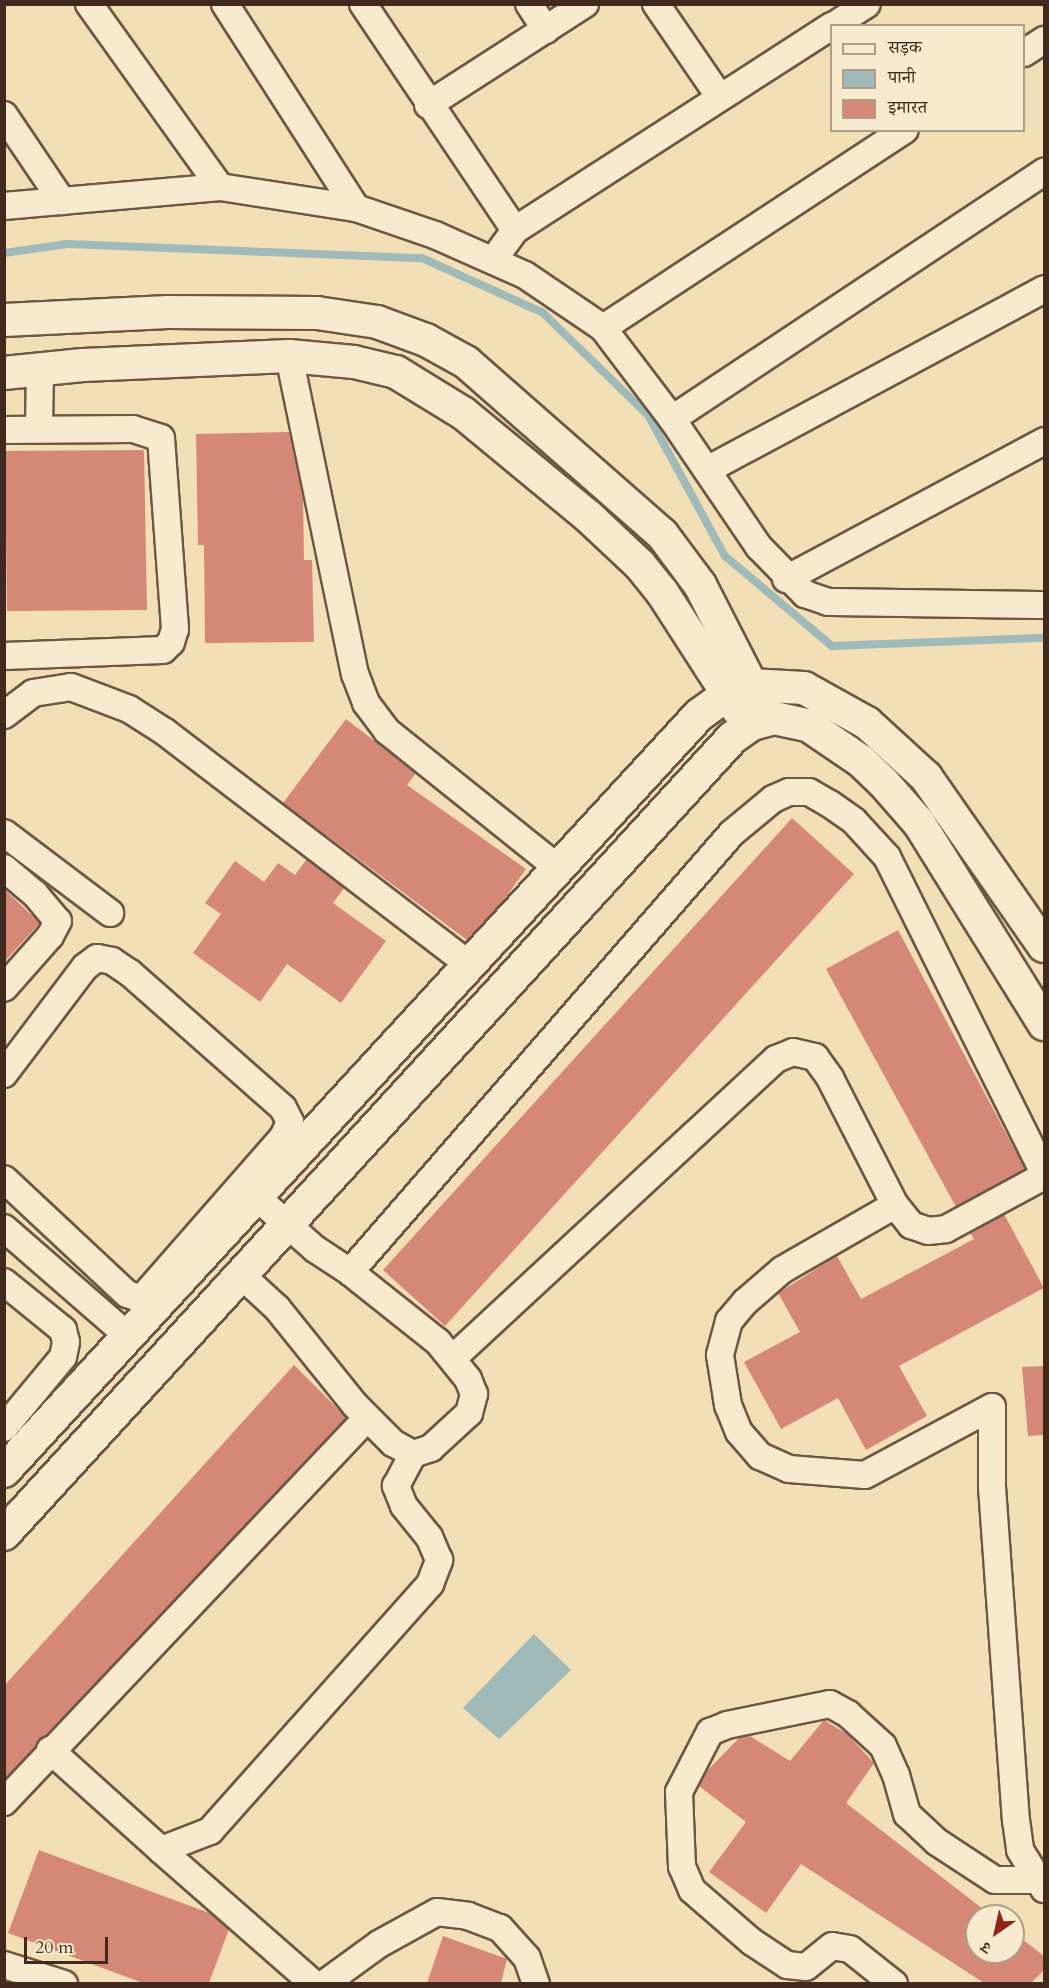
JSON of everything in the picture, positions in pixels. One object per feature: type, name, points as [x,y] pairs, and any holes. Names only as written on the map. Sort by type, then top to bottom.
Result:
[{"type":"street","points":[[89,4],[220,187]]},
{"type":"street","points":[[225,4],[356,208]]},
{"type":"street","points":[[363,4],[428,105],[514,230]]},
{"type":"street","points":[[529,4],[546,30]]},
{"type":"street","points":[[428,105],[585,4]]},
{"type":"street","points":[[656,4],[719,96]]},
{"type":"street","points":[[835,24],[867,4]]},
{"type":"street","points":[[494,259],[514,230],[719,96],[830,27]]},
{"type":"street","points":[[1025,52],[1044,40]]},
{"type":"street","points":[[4,115],[62,201]]},
{"type":"street","points":[[603,328],[902,132]]},
{"type":"street","points":[[672,419],[1044,172]]},
{"type":"street","points":[[4,206],[220,187],[356,208],[494,259],[603,328],[672,419],[786,579],[805,594],[828,603],[1044,605]]},
{"type":"street","points":[[707,470],[1044,289]]},
{"type":"street","points":[[4,321],[168,312],[317,313],[377,322],[426,340],[465,362],[662,534],[700,585],[739,690]]},
{"type":"street","points":[[289,356],[355,674],[366,704],[387,731],[559,869]]},
{"type":"street","points":[[4,373],[289,356],[354,362],[396,372],[463,413],[588,516],[640,565],[739,690],[759,723]]},
{"type":"street","points":[[39,428],[40,370]]},
{"type":"street","points":[[4,430],[134,429],[161,438],[175,629],[171,642],[163,650],[4,656]]},
{"type":"street","points":[[786,579],[1044,441]]},
{"type":"street","points":[[4,715],[33,693],[71,687],[129,709],[165,732],[470,965]]},
{"type":"street","points":[[4,1179],[128,1294],[141,1299],[470,965],[699,715],[739,690],[804,688],[867,723],[901,750],[926,777],[1044,946]]},
{"type":"street","points":[[4,1534],[724,746],[759,723],[790,719],[808,725],[861,761],[883,782],[919,823],[1044,1024]]},
{"type":"street","points":[[350,1272],[732,833],[773,799],[789,792],[809,792],[854,821],[887,857],[1044,1174],[946,1229],[928,1231],[912,1225],[895,1205],[830,1078],[815,1057],[793,1052],[776,1059],[453,1358]]},
{"type":"street","points":[[4,832],[110,913]]},
{"type":"street","points":[[4,868],[58,921],[50,936],[4,988]]},
{"type":"street","points":[[4,1074],[85,967],[97,958],[112,961],[283,1107],[290,1122],[249,1191],[127,1335],[4,1471]]},
{"type":"street","points":[[161,1850],[210,1831],[430,1584],[439,1560],[429,1537],[404,1506],[396,1486],[413,1454],[431,1448],[469,1413],[474,1394],[453,1358],[350,1272],[285,1225],[249,1191]]},
{"type":"street","points":[[895,1205],[782,1270],[745,1302],[729,1321],[720,1355],[728,1405],[739,1432],[760,1456],[789,1469],[866,1475],[992,1407],[992,1487],[1016,1820],[1020,1850],[1040,1885]]},
{"type":"street","points":[[4,1228],[127,1335]]},
{"type":"street","points":[[240,1274],[277,1308],[367,1418],[393,1443],[413,1454]]},
{"type":"street","points":[[4,1282],[63,1330],[66,1342],[63,1357],[4,1428]]},
{"type":"street","points":[[4,1802],[50,1750],[367,1418]]},
{"type":"street","points":[[894,1983],[850,1949],[832,1946],[803,1975],[752,1942],[692,1890],[682,1867],[679,1792],[699,1746],[710,1732],[727,1725],[830,1704],[848,1714],[882,1746],[897,1775],[908,1814],[936,1842],[995,1880],[1040,1885]]},
{"type":"street","points":[[50,1750],[314,1983]]},
{"type":"street","points":[[324,1983],[379,1944],[437,1912],[468,1916],[500,1928],[526,1958],[536,1983]]},
{"type":"street","points":[[4,1965],[64,1983]]},
{"type":"water","points":[[534,1634],[571,1670],[499,1739],[463,1708]]},
{"type":"building","points":[[289,432],[303,498],[304,560],[312,560],[314,642],[205,643],[204,545],[198,545],[196,434]]},
{"type":"building","points":[[144,450],[147,610],[7,611],[5,451]]},
{"type":"building","points":[[346,719],[416,773],[407,785],[526,869],[503,901],[467,940],[283,803]]},
{"type":"building","points":[[792,818],[854,874],[445,1326],[383,1270]]},
{"type":"building","points":[[307,859],[344,888],[333,903],[386,941],[341,1003],[287,964],[260,1002],[193,953],[221,914],[205,903],[235,861],[264,882],[278,863],[295,875]]},
{"type":"building","points":[[4,889],[40,923],[4,962]]},
{"type":"building","points":[[898,930],[1025,1169],[956,1207],[826,969]]},
{"type":"building","points":[[1004,1214],[1044,1288],[899,1366],[927,1416],[866,1450],[838,1398],[781,1429],[744,1362],[800,1332],[778,1293],[837,1256],[861,1299],[974,1239],[970,1233]]},
{"type":"building","points":[[294,1365],[347,1418],[4,1780],[4,1686]]},
{"type":"building","points":[[1044,1366],[1044,1435],[1028,1436],[1022,1367]]},
{"type":"building","points":[[824,1720],[847,1734],[874,1763],[846,1803],[976,1904],[965,1904],[965,1964],[1025,1964],[1025,1941],[1044,1956],[1044,1970],[1031,1983],[984,1983],[801,1864],[766,1913],[709,1872],[746,1822],[699,1786],[706,1772],[739,1738],[750,1736],[790,1761]]},
{"type":"building","points":[[39,1850],[212,1914],[229,1929],[209,1983],[143,1983],[8,1933]]},
{"type":"building","points":[[443,1936],[507,1959],[501,1983],[427,1983]]},
{"type":"waterway","points":[[4,253],[67,244],[422,258],[543,313],[648,415],[725,556],[832,646],[1044,638]]}]
